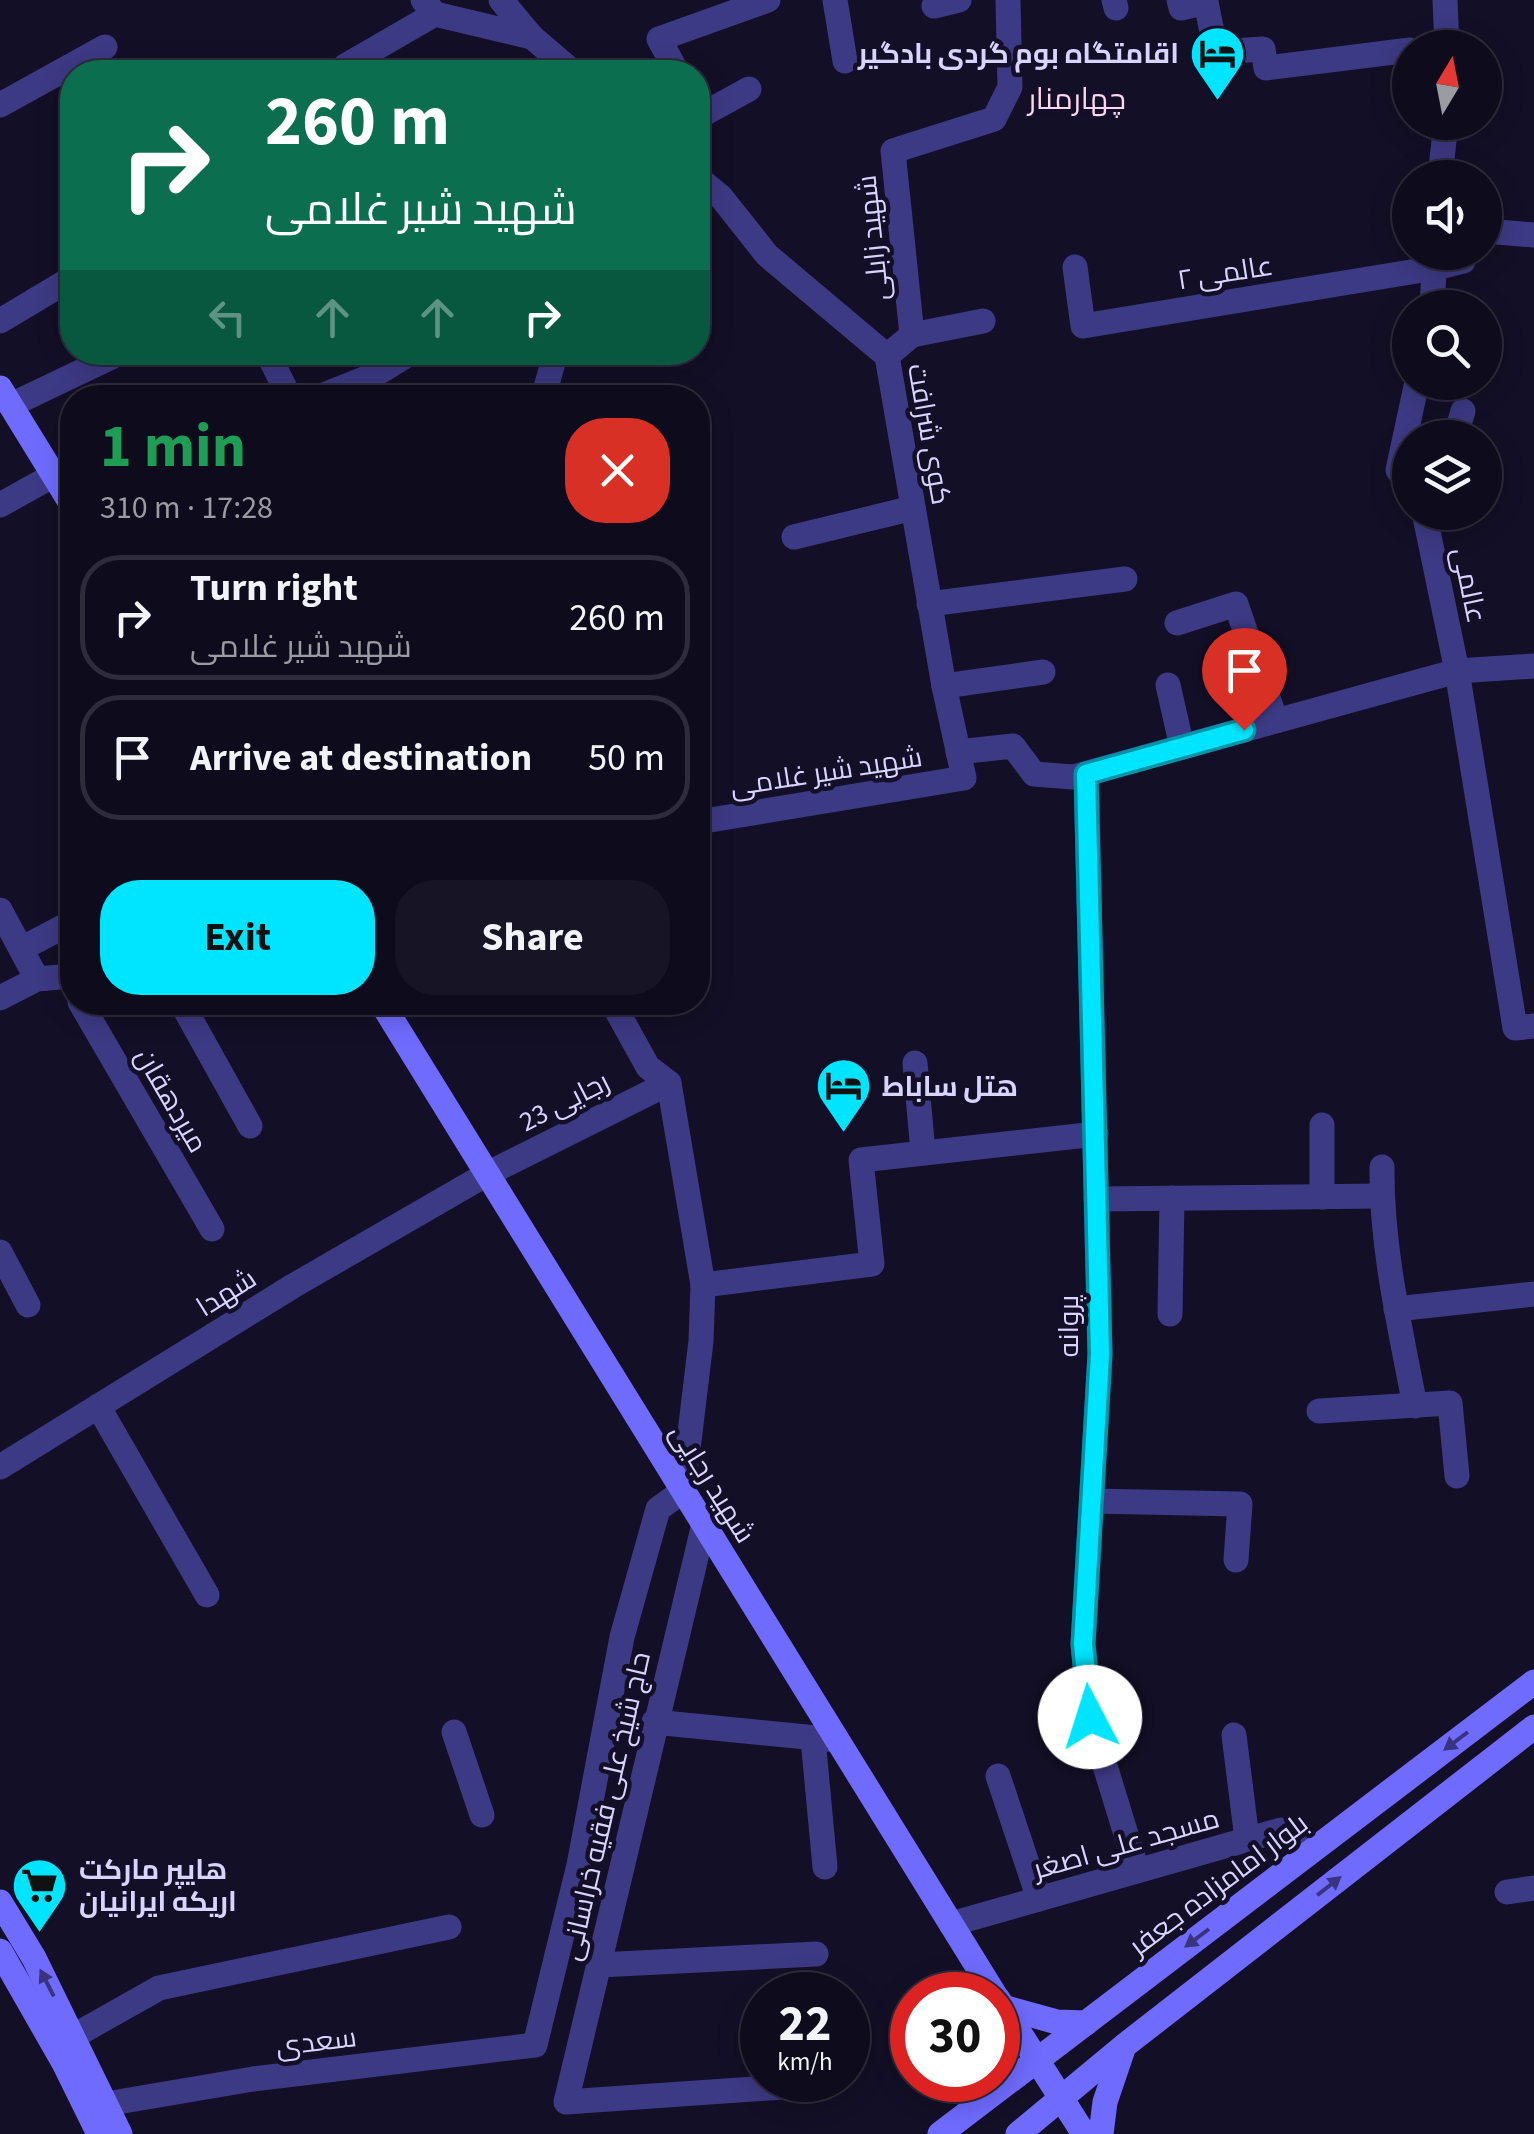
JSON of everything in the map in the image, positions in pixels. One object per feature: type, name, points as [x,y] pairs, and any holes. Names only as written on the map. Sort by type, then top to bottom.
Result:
[{"type":"main road","points":[[5,397],[60,485]]},
{"type":"main road","name":"شهید رجایی","points":[[388,1015],[704,1524],[825,1740],[981,1972]]},
{"type":"main road","name":"بلوار امامزاده جعفر","points":[[1020,2073],[1534,1682]]},
{"type":"main road","points":[[1018,2134],[1124,2046],[1534,1727]]},
{"type":"main road","points":[[0,1902],[34,1958],[120,2134]]},
{"type":"main road","points":[[0,1951],[64,2063],[98,2134]]},
{"type":"main road","points":[[1124,1994],[1116,2008],[1124,2023],[1132,2028],[1150,2026]]},
{"type":"main road","points":[[1020,2008],[1058,2022],[1086,2023]]},
{"type":"main road","name":"شهید رجایی","points":[[1020,2035],[1084,2134]]},
{"type":"main road","points":[[1100,2134],[1104,2102],[1124,2046]]},
{"type":"main road","name":"بلوار امامزاده جعفر","points":[[940,2134],[982,2102]]},
{"type":"street","points":[[501,0],[557,60]]},
{"type":"street","points":[[670,60],[659,39],[768,0]]},
{"type":"street","points":[[835,0],[845,61]]},
{"type":"street","name":"شهید زابلی","points":[[887,356],[912,334],[893,151],[994,118],[1010,87],[1008,0]]},
{"type":"street","points":[[1179,0],[1181,8],[1206,2],[1216,52],[1263,48],[1266,68],[1392,52]]},
{"type":"street","points":[[1443,30],[1445,0]]},
{"type":"street","points":[[354,60],[429,7],[532,37]]},
{"type":"street","points":[[81,60],[104,47]]},
{"type":"street","points":[[0,105],[60,72]]},
{"type":"street","points":[[710,109],[749,89]]},
{"type":"street","name":"کوی شرافت","points":[[710,188],[767,255],[887,356],[944,686],[964,778]]},
{"type":"street","points":[[1502,233],[1534,236]]},
{"type":"street","name":"عالمی ۲","points":[[1075,267],[1083,326],[1392,268]]},
{"type":"street","points":[[0,321],[60,285]]},
{"type":"street","points":[[912,334],[983,321]]},
{"type":"street","points":[[5,397],[88,365]]},
{"type":"street","points":[[348,385],[391,365]]},
{"type":"street","points":[[376,374],[382,385]]},
{"type":"street","points":[[1461,420],[1463,411]]},
{"type":"street","points":[[0,504],[54,475]]},
{"type":"street","points":[[794,537],[913,508]]},
{"type":"street","name":"عالمی","points":[[1428,530],[1524,1027]]},
{"type":"street","points":[[930,604],[1125,579]]},
{"type":"street","points":[[1178,623],[1236,604],[1276,721]]},
{"type":"street","name":"شهید شیر غلامی","points":[[958,752],[1014,746],[1034,774],[1073,778],[1457,671],[1534,666]]},
{"type":"street","points":[[944,686],[1043,672]]},
{"type":"street","points":[[1168,684],[1182,748]]},
{"type":"street","name":"پروانه","points":[[1086,774],[1100,1354],[1083,1644],[1090,1717],[1137,1870]]},
{"type":"street","name":"شهید شیر غلامی","points":[[710,820],[964,778]]},
{"type":"street","points":[[0,910],[37,978]]},
{"type":"street","points":[[20,949],[60,928]]},
{"type":"street","points":[[0,998],[37,978],[60,980]]},
{"type":"street","name":"میردهقان","points":[[88,1015],[212,1228]]},
{"type":"street","points":[[188,1015],[250,1126]]},
{"type":"street","points":[[619,1015],[648,1068],[669,1083],[703,1286],[701,1341],[683,1491]]},
{"type":"street","points":[[915,1063],[923,1152]]},
{"type":"street","name":"رجایی 23","points":[[487,1174],[669,1083]]},
{"type":"street","points":[[1322,1125],[1322,1197]]},
{"type":"street","points":[[703,1286],[872,1264],[861,1160],[1096,1134]]},
{"type":"street","points":[[1382,1166],[1396,1309],[1415,1406]]},
{"type":"street","name":"شهدا","points":[[0,1467],[293,1286],[487,1174]]},
{"type":"street","points":[[1096,1199],[1382,1196]]},
{"type":"street","points":[[1170,1314],[1172,1198]]},
{"type":"street","points":[[0,1252],[28,1305]]},
{"type":"street","points":[[1396,1309],[1534,1294]]},
{"type":"street","points":[[1319,1411],[1450,1403],[1458,1476]]},
{"type":"street","points":[[98,1406],[207,1596]]},
{"type":"street","name":"حاج شیخ علی فقیه خراسانی","points":[[535,2045],[578,1865],[622,1637],[658,1509],[683,1491]]},
{"type":"street","points":[[1092,1501],[1240,1504],[1236,1560]]},
{"type":"street","name":"حاج شیخ علی فقیه خراسانی","points":[[704,1524],[566,2102],[740,2090]]},
{"type":"street","points":[[654,1722],[825,1740],[826,1867]]},
{"type":"street","points":[[454,1732],[482,1815]]},
{"type":"street","points":[[1234,1735],[1247,1838]]},
{"type":"street","points":[[998,1776],[1039,1899]]},
{"type":"street","name":"مسجد علی اصغر","points":[[951,1924],[1281,1830],[1314,1848]]},
{"type":"street","points":[[1506,1892],[1534,1888]]},
{"type":"street","points":[[74,2036],[159,1988],[449,1926]]},
{"type":"street","points":[[599,1965],[816,1954]]},
{"type":"street","name":"سعدی","points":[[106,2104],[253,2079],[535,2045]]},
{"type":"place","name":"اقامتگاه بوم گردی بادگیر","points":[[1218,102]]},
{"type":"place","name":"هتل ساباط","points":[[843,1135]]},
{"type":"place","name":"هایپر مارکت اریکه ایرانیان","points":[[40,1934]]},
{"type":"district","name":"چهارمنار","points":[[1077,99]]},
{"type":"route","points":[[1090,1717],[1083,1644],[1100,1354],[1086,774],[1244,730]]}]
